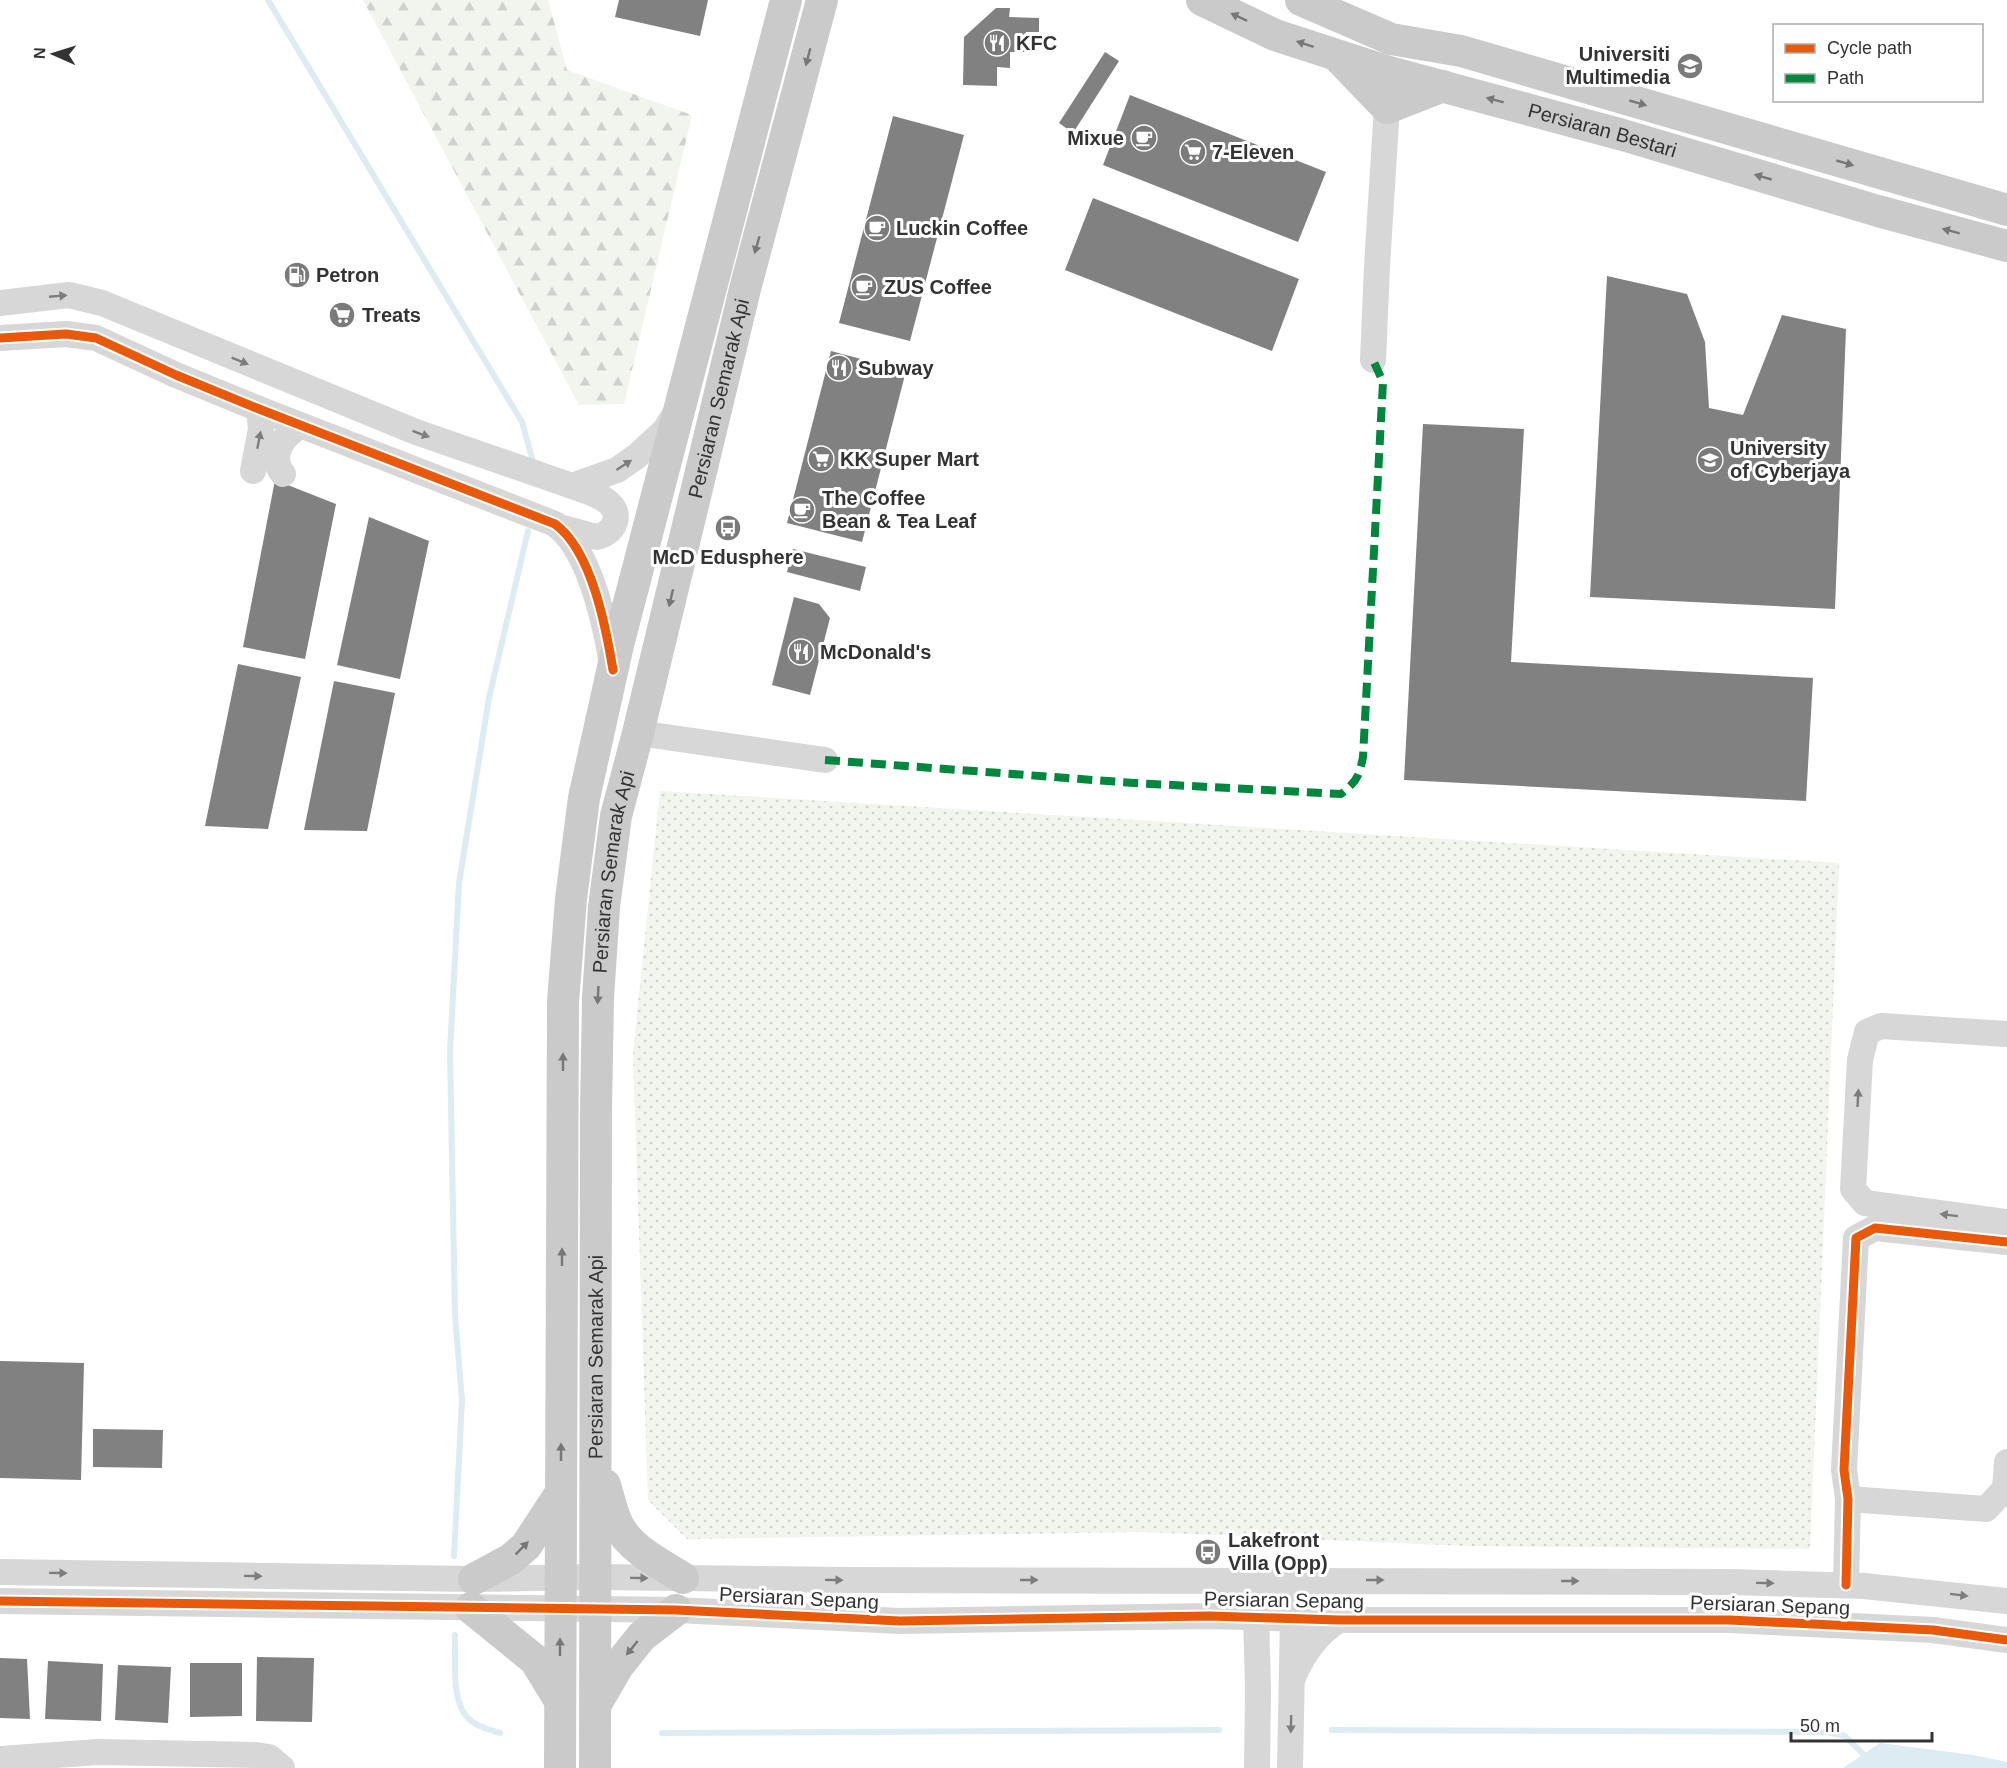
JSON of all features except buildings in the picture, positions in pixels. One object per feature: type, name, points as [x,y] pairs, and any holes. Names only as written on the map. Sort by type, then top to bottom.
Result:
[{"type":"main road","name":"Persiaran Semarak Api","points":[[560,1768],[564,1002],[571,898],[584,798],[613,670],[678,410],[786,0]]},
{"type":"main road","name":"Persiaran Semarak Api","points":[[595,1768],[596,1110],[599,987],[604,907],[616,816],[742,299],[822,0]]},
{"type":"main road","name":"Persiaran Bestari","points":[[1202,0],[1275,34],[1389,72],[1623,135],[1878,211],[2007,246]]},
{"type":"main road","name":"Persiaran Bestari","points":[[1310,4],[1391,39],[1461,51],[2007,210]]},
{"type":"main road","name":"Persiaran Bestari","points":[[1310,4],[1369,23],[1421,34],[1461,51]]},
{"type":"main road","points":[[1335,54],[1387,108],[1443,86]]},
{"type":"main road","points":[[596,1458],[618,1525],[637,1548],[683,1578]]},
{"type":"main road","points":[[560,1701],[535,1660],[472,1594],[526,1546],[561,1493]]},
{"type":"main road","points":[[595,1706],[618,1666],[642,1636],[676,1610]]},
{"type":"street","points":[[1373,360],[1391,39]]},
{"type":"street","points":[[0,303],[69,295],[102,303],[416,432],[572,486],[611,504],[615,513],[615,521],[611,529],[597,537],[559,527],[259,410],[96,338],[66,333],[0,338]]},
{"type":"street","points":[[253,471],[261,429],[259,410]]},
{"type":"street","points":[[572,486],[617,470],[637,456],[665,430],[678,410]]},
{"type":"street","points":[[283,474],[277,462],[283,440],[291,431],[301,426]]},
{"type":"street","points":[[559,527],[585,565],[606,627],[613,670]]},
{"type":"street","points":[[638,733],[825,760]]},
{"type":"street","points":[[2007,1034],[1881,1026],[1867,1032],[1860,1060],[1853,1189],[1865,1203],[2007,1222]]},
{"type":"street","points":[[1846,1585],[1848,1499],[1844,1470],[1856,1238],[1875,1228],[2007,1242]]},
{"type":"street","points":[[1848,1499],[1986,1509],[2005,1489],[2007,1462]]},
{"type":"street","points":[[0,1572],[472,1594]]},
{"type":"street","name":"Persiaran Sepang","points":[[472,1594],[560,1578],[595,1577],[1720,1582],[1846,1585],[2000,1597]]},
{"type":"street","points":[[1255,1580],[1258,1687],[1257,1768]]},
{"type":"street","points":[[1290,1768],[1293,1619],[1291,1580]]},
{"type":"street","points":[[0,1601],[472,1594]]},
{"type":"street","name":"Persiaran Sepang","points":[[472,1594],[560,1610],[676,1610],[900,1621],[1209,1616],[1339,1620],[1730,1620],[1933,1630],[2007,1640]]},
{"type":"street","points":[[1209,1616],[1241,1642],[1251,1660],[1258,1687]]},
{"type":"street","points":[[1291,1680],[1299,1662],[1315,1640],[1339,1620]]},
{"type":"street","points":[[0,1759],[98,1752],[256,1755],[269,1757],[282,1767]]},
{"type":"green space","points":[[363,0],[548,0],[567,70],[692,115],[624,404],[579,405]]},
{"type":"green space","points":[[660,791],[1839,863],[1810,1549],[1468,1546],[1144,1532],[687,1539],[648,1500],[633,1054]]},
{"type":"shaded area","points":[[1880,1743],[1973,1755],[2007,1762],[2007,1768],[1843,1768]]},
{"type":"waterway","points":[[268,0],[522,422],[533,461]]},
{"type":"waterway","points":[[454,1556],[462,1400],[455,1315],[450,1052],[459,883],[489,698],[528,531]]},
{"type":"waterway","points":[[455,1635],[455,1675],[460,1705],[471,1721],[500,1733]]},
{"type":"waterway","points":[[662,1733],[1219,1730]]},
{"type":"waterway","points":[[1332,1730],[1827,1732],[1845,1736],[1863,1754]]},
{"type":"marked path","points":[[825,760],[1134,783],[1341,794],[1351,786],[1356,778],[1363,757],[1383,382],[1373,360]]},
{"type":"cycle path","points":[[0,338],[66,334],[96,338],[176,375],[259,409],[555,524],[568,536],[588,571],[601,612],[613,670]]},
{"type":"cycle path","points":[[1846,1585],[1848,1499],[1844,1470],[1856,1238],[1875,1228],[2007,1242]]},
{"type":"cycle path","points":[[0,1601],[676,1610],[900,1621],[1209,1616],[1339,1620],[1730,1620],[1933,1630],[2007,1640]]},
{"type":"place","name":"KFC","points":[[997,43]]},
{"type":"place","name":"Universiti Multimedia","points":[[1690,66]]},
{"type":"place","name":"Mixue","points":[[1144,138]]},
{"type":"place","name":"7-Eleven","points":[[1193,152]]},
{"type":"place","name":"Luckin Coffee","points":[[877,228]]},
{"type":"place","name":"Petron","points":[[297,275]]},
{"type":"place","name":"ZUS Coffee","points":[[864,287]]},
{"type":"place","name":"Treats","points":[[342,315]]},
{"type":"place","name":"Subway","points":[[839,368]]},
{"type":"place","name":"KK Super Mart","points":[[821,459]]},
{"type":"place","name":"University of Cyberjaya","points":[[1710,460]]},
{"type":"place","name":"The Coffee Bean & Tea Leaf","points":[[802,510]]},
{"type":"place","name":"McD Edusphere","points":[[728,528]]},
{"type":"place","name":"McDonald's","points":[[801,652]]},
{"type":"place","name":"Lakefront Villa (Opp)","points":[[1208,1552]]}]
